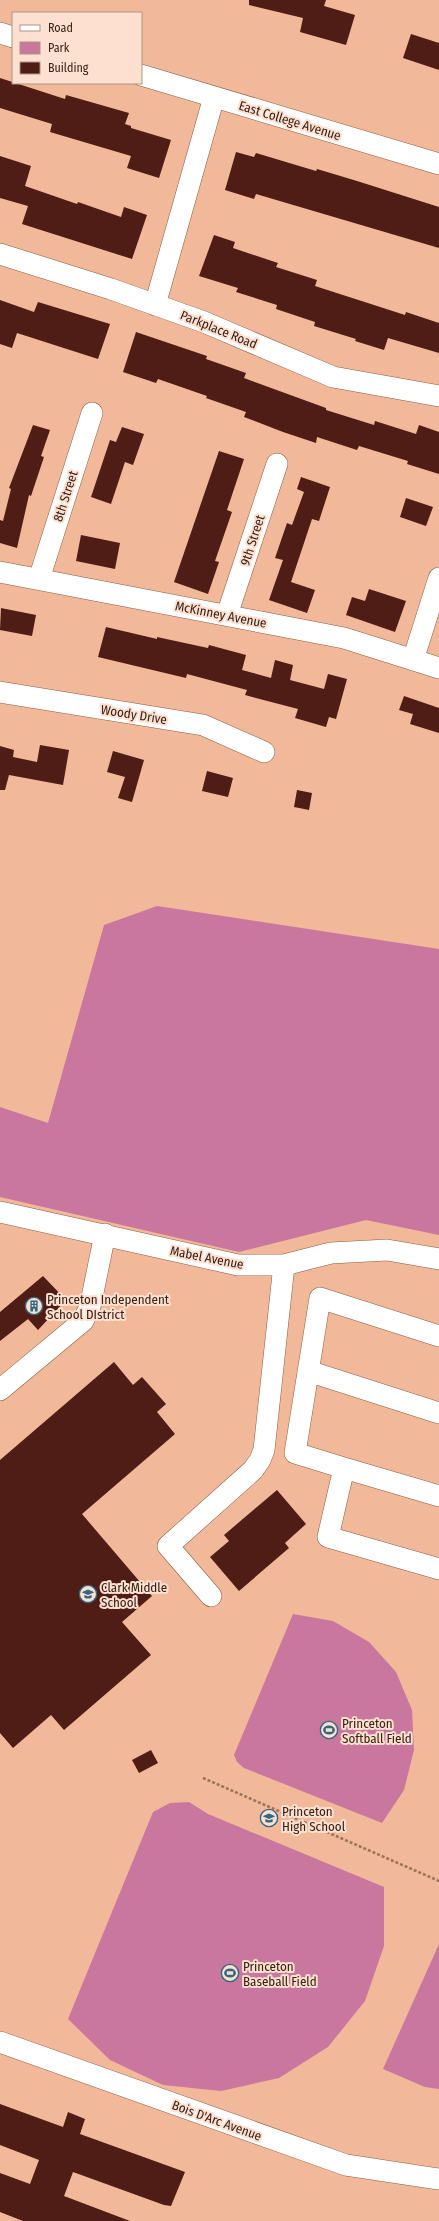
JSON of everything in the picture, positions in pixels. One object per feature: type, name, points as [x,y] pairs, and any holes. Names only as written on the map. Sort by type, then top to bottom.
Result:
[{"type":"street","points":[[0,33],[12,36]]},
{"type":"street","name":"East College Avenue","points":[[142,75],[439,164]]},
{"type":"street","points":[[155,304],[214,97]]},
{"type":"street","name":"Parkplace Road","points":[[0,254],[155,304],[204,322],[333,377],[439,396]]},
{"type":"street","name":"8th Street","points":[[39,579],[92,413]]},
{"type":"street","name":"9th Street","points":[[227,615],[277,464]]},
{"type":"street","name":"McKinney Avenue","points":[[0,572],[344,638],[439,668]]},
{"type":"street","points":[[413,660],[439,578]]},
{"type":"street","name":"Woody Drive","points":[[0,692],[203,725],[264,752]]},
{"type":"street","name":"Mabel Avenue","points":[[0,1212],[105,1234],[238,1265],[284,1265],[331,1253],[387,1250],[439,1259]]},
{"type":"street","points":[[0,1390],[83,1321],[90,1307],[105,1234]]},
{"type":"street","points":[[211,1596],[168,1546],[253,1470],[260,1460],[264,1450],[284,1265]]},
{"type":"street","points":[[439,1336],[320,1298],[295,1453],[439,1496]]},
{"type":"street","points":[[308,1371],[439,1413]]},
{"type":"street","points":[[344,1468],[328,1537],[439,1569]]},
{"type":"street","name":"Bois D'Arc Avenue","points":[[0,2042],[346,2165],[439,2179]]},
{"type":"path","points":[[203,1778],[439,1881]]},
{"type":"green space","points":[[157,906],[439,949],[439,1235],[366,1220],[239,1252],[0,1197],[0,1107],[48,1123],[104,925]]},
{"type":"green space","name":"Princeton Softball Field","points":[[293,1614],[333,1621],[369,1642],[396,1672],[412,1710],[414,1750],[404,1790],[382,1823],[244,1768],[237,1762],[234,1755]]},
{"type":"green space","name":"Princeton Baseball Field","points":[[189,1802],[208,1814],[384,1887],[384,1946],[365,2001],[328,2047],[279,2078],[221,2091],[163,2085],[110,2060],[68,2019],[153,1812],[170,1803]]},
{"type":"green space","points":[[439,1944],[439,2089],[425,2087],[383,2069]]},
{"type":"building","points":[[249,0],[326,0],[324,6],[355,15],[346,45],[300,32],[303,18],[249,5]]},
{"type":"building","points":[[411,34],[439,43],[439,70],[403,58]]},
{"type":"building","points":[[0,78],[12,82],[12,84],[19,84],[65,99],[66,95],[129,113],[125,124],[131,126],[131,128],[171,140],[159,178],[127,168],[131,156],[50,132],[52,124],[0,108]]},
{"type":"building","points":[[236,152],[254,157],[256,153],[316,171],[317,169],[439,207],[439,248],[256,194],[254,199],[225,190]]},
{"type":"building","points":[[0,156],[31,166],[25,186],[121,217],[124,207],[147,215],[132,259],[22,224],[28,206],[0,198]]},
{"type":"building","points":[[214,235],[235,242],[233,248],[278,263],[276,267],[317,280],[315,286],[405,315],[406,312],[439,323],[439,353],[388,338],[384,350],[355,341],[356,339],[314,326],[315,322],[276,309],[277,305],[236,292],[238,288],[199,276]]},
{"type":"building","points":[[0,300],[34,312],[38,302],[110,324],[98,359],[17,333],[12,348],[0,344]]},
{"type":"building","points":[[136,332],[207,356],[206,359],[246,373],[244,378],[326,408],[326,410],[374,425],[375,421],[416,434],[419,425],[439,432],[439,474],[407,464],[408,461],[359,446],[357,450],[317,437],[316,443],[244,417],[246,412],[206,398],[207,396],[158,379],[156,383],[123,372]]},
{"type":"building","points":[[33,425],[50,430],[41,456],[44,457],[31,496],[29,495],[17,548],[0,543],[0,520],[3,521],[11,489],[9,488]]},
{"type":"building","points":[[122,427],[144,434],[133,465],[125,462],[111,504],[91,497],[110,440],[116,442]]},
{"type":"building","points":[[219,451],[244,459],[227,510],[232,512],[215,561],[219,562],[208,594],[174,582]]},
{"type":"building","points":[[301,477],[330,487],[319,521],[312,519],[291,582],[315,590],[307,613],[269,600],[283,560],[275,558],[287,523],[292,525],[304,492],[297,489]]},
{"type":"building","points":[[406,498],[433,507],[426,526],[400,517]]},
{"type":"building","points":[[81,535],[120,543],[115,569],[76,561]]},
{"type":"building","points":[[369,589],[406,601],[395,632],[346,615],[352,597],[365,601]]},
{"type":"building","points":[[1,608],[36,615],[32,636],[0,630]]},
{"type":"building","points":[[106,627],[157,639],[157,637],[208,648],[209,645],[246,655],[242,670],[271,678],[275,660],[293,665],[290,680],[324,689],[328,674],[347,679],[336,719],[329,717],[326,727],[295,718],[298,709],[245,695],[247,690],[187,674],[186,678],[98,657]]},
{"type":"building","points":[[404,696],[439,708],[439,733],[410,724],[413,714],[399,710]]},
{"type":"building","points":[[40,745],[69,750],[63,785],[9,775],[5,790],[0,790],[0,746],[14,750],[13,757],[37,762]]},
{"type":"building","points":[[113,751],[144,760],[132,802],[118,798],[125,777],[107,772]]},
{"type":"building","points":[[207,771],[233,778],[228,797],[202,791]]},
{"type":"building","points":[[297,790],[312,793],[309,810],[294,807]]},
{"type":"building","name":"Princeton Independent School DIstrict","points":[[43,1276],[66,1300],[38,1330],[28,1319],[0,1341],[0,1312]]},
{"type":"building","points":[[114,1362],[133,1385],[142,1377],[166,1404],[157,1412],[175,1434],[82,1514],[152,1596],[122,1622],[151,1655],[64,1730],[51,1715],[13,1748],[0,1733],[0,1460]]},
{"type":"building","points":[[277,1490],[306,1524],[285,1543],[289,1548],[239,1591],[210,1557],[229,1541],[224,1535]]},
{"type":"building","points":[[151,1750],[158,1763],[139,1773],[132,1760]]},
{"type":"building","points":[[0,2104],[63,2127],[68,2112],[85,2119],[80,2134],[185,2172],[171,2206],[164,2205],[73,2172],[64,2196],[130,2221],[23,2221],[0,2212],[0,2173],[30,2184],[39,2160],[0,2145]]},
{"type":"place","name":"Princeton Independent School DIstrict","points":[[34,1306]]},
{"type":"place","name":"Clark Middle School","points":[[88,1594]]},
{"type":"place","name":"Princeton Softball Field","points":[[329,1730]]},
{"type":"place","name":"Princeton High School","points":[[269,1818]]},
{"type":"place","name":"Princeton Baseball Field","points":[[230,1973]]}]
